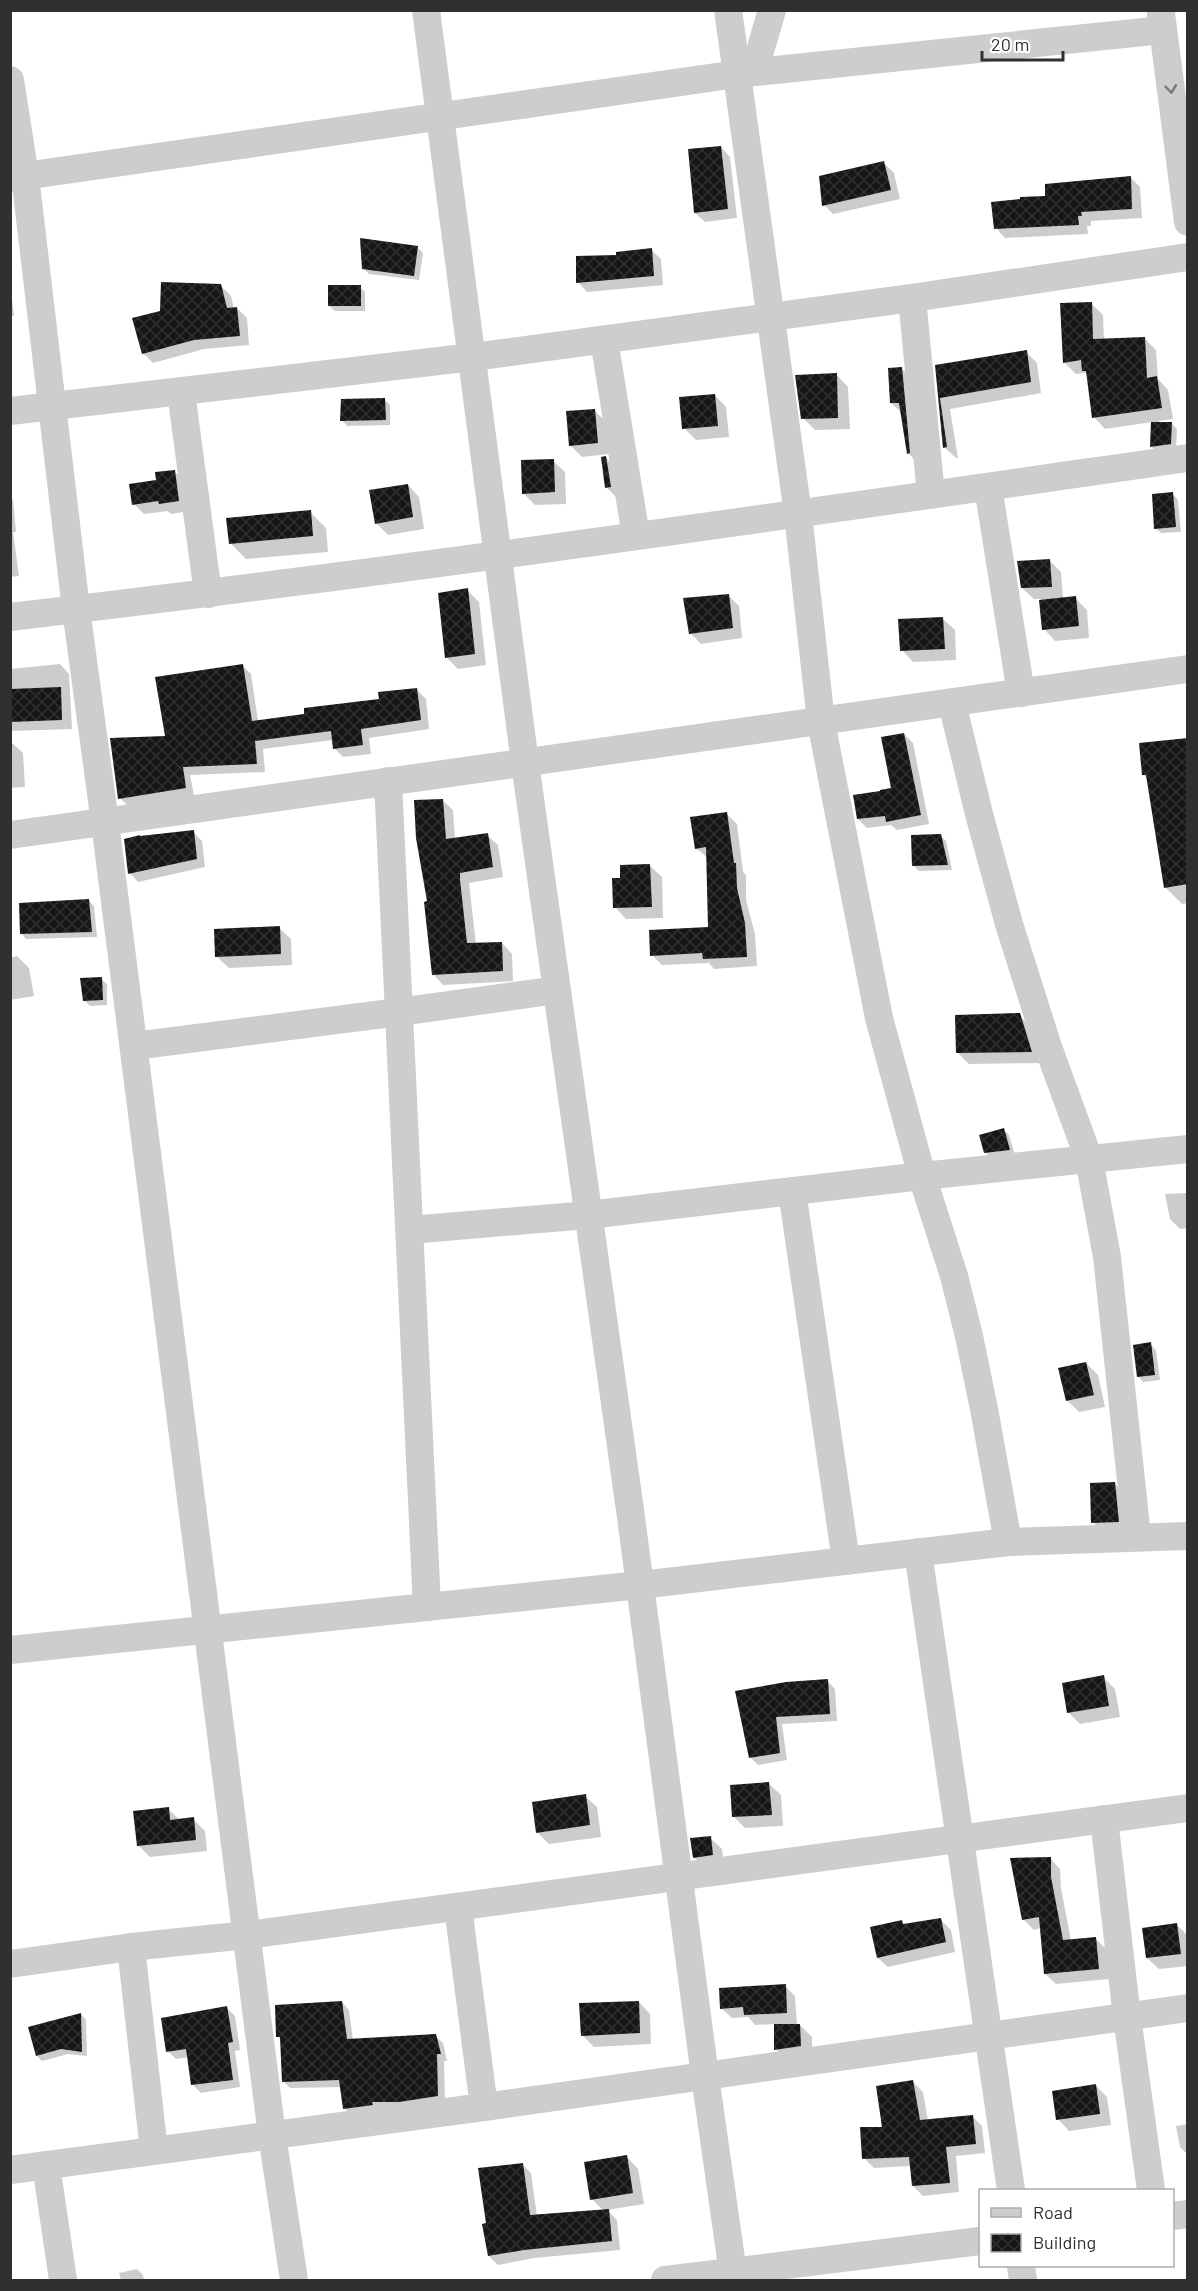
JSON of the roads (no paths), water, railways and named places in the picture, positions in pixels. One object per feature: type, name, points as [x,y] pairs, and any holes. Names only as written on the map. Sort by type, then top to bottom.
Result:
[{"type":"street","points":[[426,10],[525,763],[640,1585],[733,2276]]},
{"type":"street","points":[[728,10],[746,73],[770,318],[798,514],[821,722],[879,1018],[922,1176],[954,1276],[969,1336],[1008,1542]]},
{"type":"street","points":[[746,73],[772,10]]},
{"type":"street","points":[[18,177],[746,73],[1162,20],[1188,222]]},
{"type":"street","points":[[10,80],[18,177],[52,406],[76,609],[134,1046],[272,2135],[294,2280]]},
{"type":"street","points":[[10,411],[604,340],[1188,257]]},
{"type":"street","points":[[912,298],[931,495]]},
{"type":"street","points":[[604,340],[636,536]]},
{"type":"street","points":[[181,392],[208,594]]},
{"type":"street","points":[[10,616],[208,594],[798,514],[1188,458]]},
{"type":"street","points":[[988,487],[1021,693]]},
{"type":"street","points":[[10,835],[1188,669]]},
{"type":"street","points":[[952,703],[979,814],[1010,924],[1048,1047],[1089,1159],[1107,1257],[1137,1536]]},
{"type":"street","points":[[388,781],[427,1607]]},
{"type":"street","points":[[134,1046],[557,990]]},
{"type":"street","points":[[410,1230],[588,1215],[922,1176],[1188,1149]]},
{"type":"street","points":[[792,1191],[846,1561]]},
{"type":"street","points":[[10,1650],[640,1585],[1008,1542],[1188,1536]]},
{"type":"street","points":[[918,1552],[1011,2189]]},
{"type":"street","points":[[10,1964],[131,1947],[247,1935],[1188,1808]]},
{"type":"street","points":[[1104,1820],[1127,2017],[1151,2189]]},
{"type":"street","points":[[458,1907],[484,2107]]},
{"type":"street","points":[[131,1947],[154,2151]]},
{"type":"street","points":[[10,2170],[484,2107],[1188,2008]]},
{"type":"street","points":[[46,2165],[63,2280]]},
{"type":"street","points":[[665,2280],[733,2276],[979,2241]]}]
